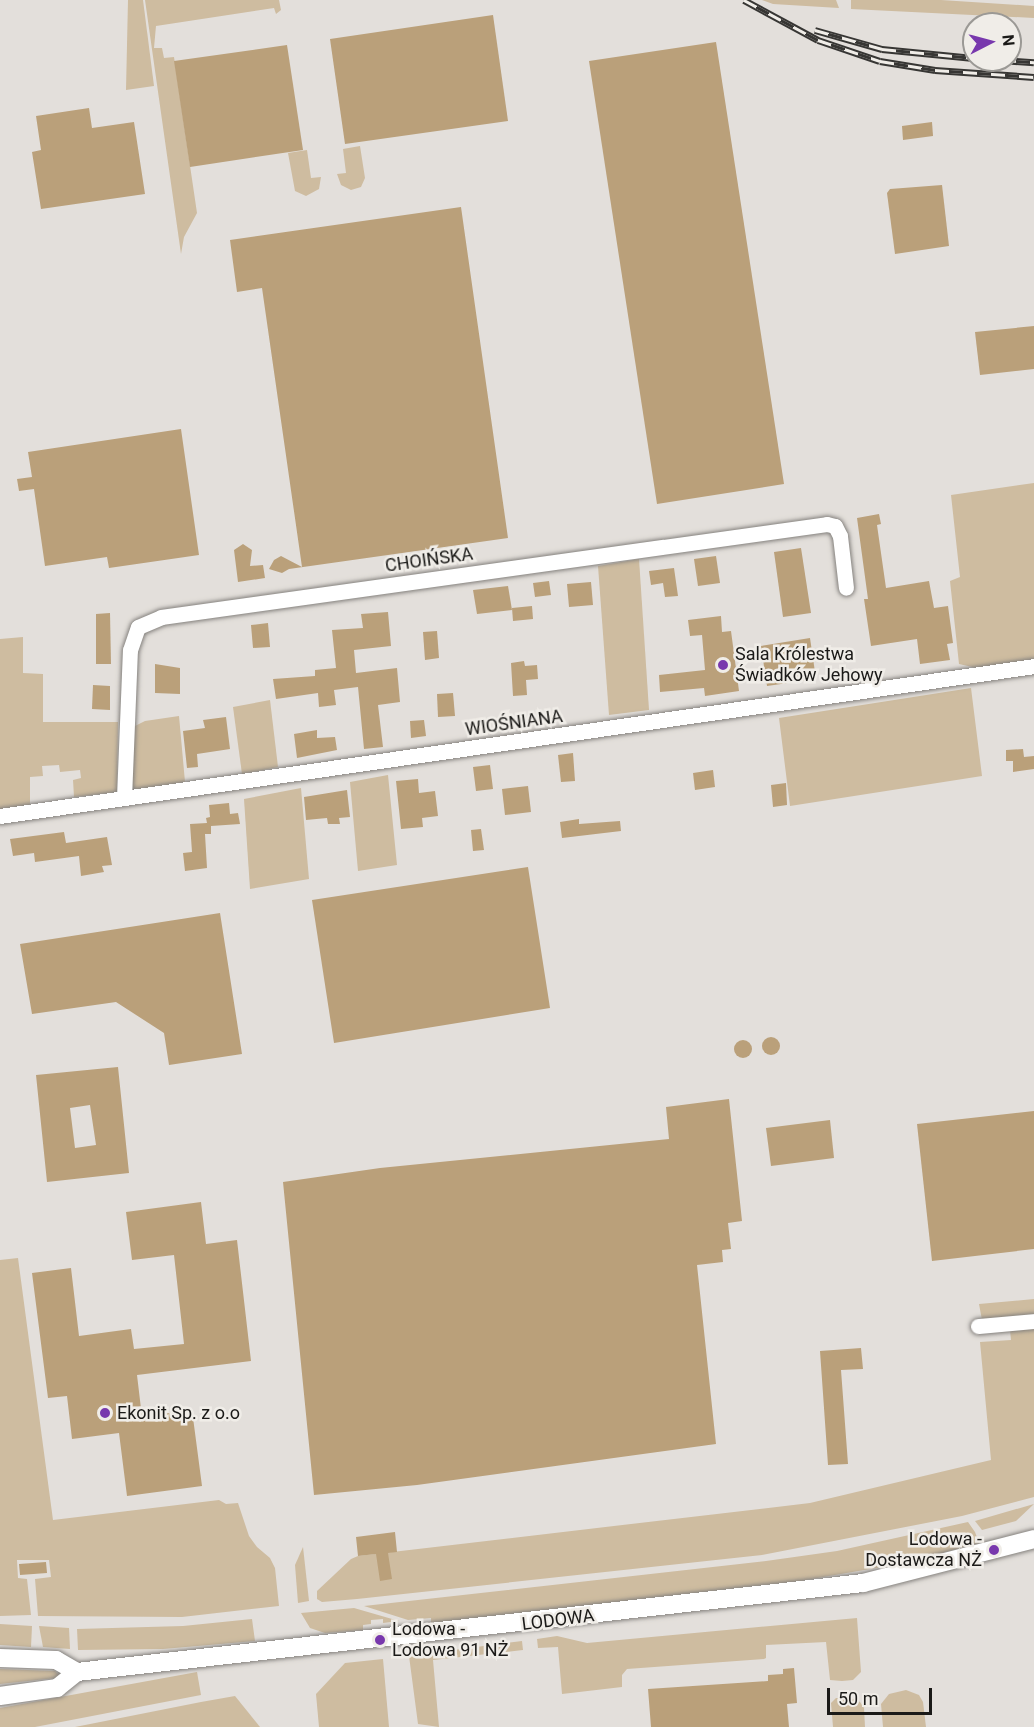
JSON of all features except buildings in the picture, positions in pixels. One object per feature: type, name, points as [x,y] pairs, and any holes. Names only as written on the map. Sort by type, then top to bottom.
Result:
[{"type":"street","name":"CHOIŃSKA","points":[[124,798],[130,650],[138,627],[161,617],[827,524],[834,526],[840,536],[846,588]]},
{"type":"street","name":"WIOŚNIANA","points":[[0,816],[1034,666]]},
{"type":"street","points":[[978,1326],[1034,1321]]},
{"type":"street","name":"LODOWA","points":[[0,1696],[57,1688],[77,1672],[802,1592],[862,1583],[1034,1539]]},
{"type":"street","points":[[0,1658],[56,1660],[77,1672]]},
{"type":"shaded area","points":[[128,0],[143,0],[154,86],[126,90]]},
{"type":"shaded area","points":[[145,0],[279,0],[281,10],[276,14],[274,8],[156,26],[154,48],[162,48],[164,58],[174,57],[197,213],[184,237],[181,254]]},
{"type":"shaded area","points":[[762,0],[836,0],[839,8],[773,4]]},
{"type":"shaded area","points":[[851,0],[941,0],[1034,6],[1034,18],[1022,17],[1022,12],[962,12],[962,14],[851,9]]},
{"type":"shaded area","points":[[360,146],[365,178],[361,187],[351,190],[341,185],[337,174],[346,173],[343,149]]},
{"type":"shaded area","points":[[307,150],[311,178],[321,177],[319,189],[306,196],[295,191],[288,153]]},
{"type":"shaded area","points":[[1034,483],[1034,659],[977,668],[959,664],[950,581],[960,577],[951,495]]},
{"type":"shaded area","points":[[639,559],[649,710],[609,715],[598,566]]},
{"type":"shaded area","points":[[23,637],[23,673],[43,674],[43,722],[118,722],[117,792],[74,797],[73,780],[81,778],[80,770],[60,772],[59,765],[42,766],[43,776],[30,777],[30,804],[26,807],[0,811],[0,639]]},
{"type":"shaded area","points":[[971,688],[982,776],[790,806],[779,718]]},
{"type":"shaded area","points":[[270,700],[278,767],[242,774],[233,707]]},
{"type":"shaded area","points":[[179,716],[185,782],[135,790],[130,782],[133,727],[145,721]]},
{"type":"shaded area","points":[[388,775],[397,865],[358,871],[350,782]]},
{"type":"shaded area","points":[[301,788],[309,879],[250,889],[244,799]]},
{"type":"shaded area","points":[[18,1258],[53,1520],[219,1500],[226,1504],[238,1503],[249,1536],[257,1547],[270,1558],[275,1568],[279,1606],[182,1617],[38,1616],[35,1579],[51,1577],[49,1560],[17,1560],[18,1578],[27,1579],[31,1615],[0,1616],[0,1260]]},
{"type":"shaded area","points":[[1034,1299],[1034,1315],[982,1320],[979,1304]]},
{"type":"shaded area","points":[[1034,1328],[1034,1497],[962,1516],[762,1555],[357,1599],[322,1602],[317,1599],[317,1591],[351,1559],[358,1556],[810,1503],[991,1460],[980,1342],[1011,1340],[1010,1330]]},
{"type":"shaded area","points":[[1034,1504],[1016,1521],[982,1530],[975,1521]]},
{"type":"shaded area","points":[[968,1522],[979,1543],[905,1563],[800,1581],[431,1623],[431,1618],[408,1620],[364,1606],[766,1561],[837,1551]]},
{"type":"shaded area","points":[[303,1547],[309,1601],[298,1603],[295,1565]]},
{"type":"shaded area","points":[[354,1608],[399,1621],[383,1623],[383,1619],[371,1620],[371,1624],[363,1625],[363,1630],[325,1633],[310,1628],[301,1613]]},
{"type":"shaded area","points":[[857,1618],[861,1672],[853,1680],[842,1681],[830,1680],[826,1642],[766,1645],[766,1658],[764,1659],[627,1669],[622,1675],[622,1687],[562,1694],[558,1647],[538,1648],[537,1639],[557,1636],[587,1643]]},
{"type":"shaded area","points":[[252,1619],[255,1641],[163,1649],[78,1650],[77,1629],[183,1626]]},
{"type":"shaded area","points":[[0,1624],[32,1626],[31,1647],[0,1645]]},
{"type":"shaded area","points":[[39,1626],[69,1628],[70,1649],[43,1647]]},
{"type":"shaded area","points":[[522,1641],[523,1650],[433,1660],[439,1727],[418,1724],[409,1656]]},
{"type":"shaded area","points":[[383,1659],[389,1727],[319,1727],[316,1694],[345,1663]]},
{"type":"shaded area","points":[[0,1669],[55,1671],[59,1675],[56,1678],[0,1684]]},
{"type":"shaded area","points":[[197,1672],[201,1695],[35,1727],[0,1727],[0,1708]]},
{"type":"shaded area","points":[[906,1690],[919,1695],[923,1702],[926,1727],[883,1727],[881,1704],[889,1694]]},
{"type":"shaded area","points":[[235,1696],[260,1727],[75,1727],[201,1702]]},
{"type":"shaded area","points":[[836,1698],[855,1699],[860,1702],[864,1708],[865,1727],[833,1727],[831,1703]]},
{"type":"railway","points":[[744,0],[818,40],[880,61],[935,70],[1034,77]]},
{"type":"railway","points":[[815,30],[882,49],[962,57]]},
{"type":"railway","points":[[1022,61],[1034,62]]},
{"type":"place","name":"Sala Królestwa Świadków Jehowy","points":[[723,665]]},
{"type":"place","name":"Ekonit Sp. z o.o","points":[[105,1413]]},
{"type":"place","name":"Lodowa - Dostawcza NŻ","points":[[994,1550]]},
{"type":"place","name":"Lodowa - Lodowa 91 NŻ","points":[[380,1640]]}]
